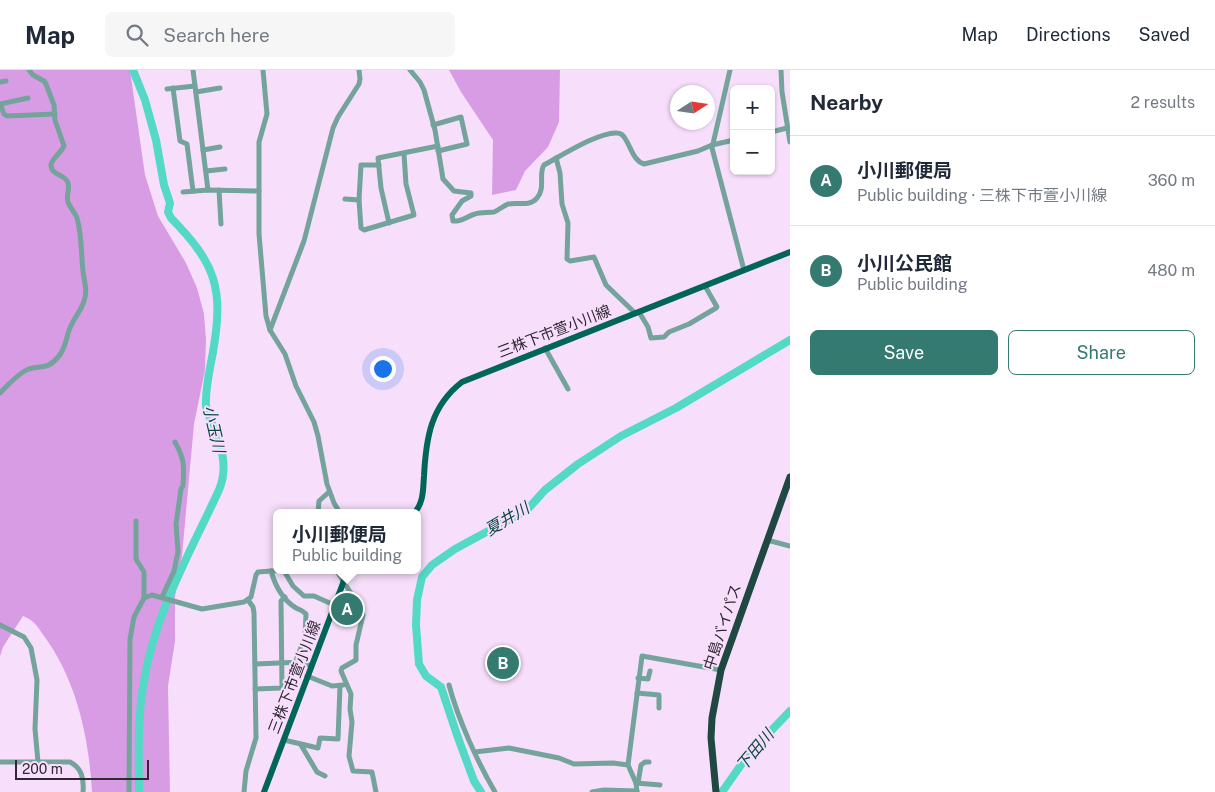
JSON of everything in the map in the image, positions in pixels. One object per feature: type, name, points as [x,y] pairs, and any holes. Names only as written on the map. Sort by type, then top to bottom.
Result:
[{"type":"highway","name":"中島バイパス","points":[[716,791],[711,731],[721,670],[767,540],[788,488],[790,477]]},
{"type":"main road","name":"三株下市萱小川線","points":[[417,509],[421,502],[426,453],[435,415],[441,402],[449,392],[462,382],[475,375],[790,252]]},
{"type":"main road","name":"三株下市萱小川線","points":[[264,792],[346,574]]},
{"type":"street","points":[[0,393],[22,372],[47,366],[60,355],[64,349],[70,328],[79,313],[87,288],[83,271],[77,218],[68,201],[68,181],[66,178],[57,175],[51,167],[64,146],[55,120],[54,105],[44,81],[29,70]]},
{"type":"street","points":[[193,70],[208,190]]},
{"type":"street","points":[[263,70],[267,114],[259,142],[259,191],[261,265],[266,316],[270,330],[285,354],[296,386],[316,428],[329,492],[338,509]]},
{"type":"street","points":[[270,330],[307,233],[333,128],[359,84],[359,70]]},
{"type":"street","points":[[410,70],[422,86],[433,125],[443,178],[454,191],[471,193],[471,196],[462,202],[452,215],[453,220],[457,221],[478,213],[494,212],[506,205],[532,202],[541,192],[543,166],[598,137],[616,133],[624,138],[637,161],[644,164],[730,141]]},
{"type":"street","points":[[730,70],[712,145],[744,270]]},
{"type":"street","points":[[782,70],[784,129],[790,142]]},
{"type":"street","points":[[193,191],[187,144],[180,141],[170,88],[220,88]]},
{"type":"street","points":[[28,98],[0,104],[4,114],[7,116],[55,114]]},
{"type":"street","points":[[389,223],[381,188],[378,158],[467,144],[461,118],[433,125]]},
{"type":"street","points":[[775,131],[784,129]]},
{"type":"street","points":[[203,150],[220,147]]},
{"type":"street","points":[[379,165],[361,165],[359,200],[361,228],[364,230],[414,215],[406,184],[404,154]]},
{"type":"street","points":[[556,158],[560,173],[562,204],[568,223],[567,259],[570,261],[594,256],[606,285],[637,312],[648,327],[650,338],[664,337],[678,327],[689,324],[716,308],[717,306],[705,286]]},
{"type":"street","points":[[206,171],[225,169]]},
{"type":"street","points":[[183,192],[208,190],[259,191]]},
{"type":"street","points":[[219,190],[221,224]]},
{"type":"street","points":[[345,199],[359,200]]},
{"type":"street","points":[[545,348],[568,388]]},
{"type":"street","points":[[163,598],[174,571],[178,552],[176,524],[183,486],[184,463],[175,442]]},
{"type":"street","points":[[318,509],[318,501],[329,492]]},
{"type":"street","points":[[129,792],[130,640],[134,617],[144,598],[144,572],[136,559],[136,521]]},
{"type":"street","points":[[767,540],[790,546]]},
{"type":"street","points":[[144,598],[152,595],[202,609],[244,602],[248,600],[252,593],[256,575],[262,570],[271,571],[279,591],[294,607],[306,614],[305,637],[295,663]]},
{"type":"street","points":[[286,574],[293,586],[304,596],[314,596],[334,605]]},
{"type":"street","points":[[284,740],[318,748],[320,738],[338,739],[343,685],[341,671],[342,668],[356,660],[356,645],[363,615],[339,574]]},
{"type":"street","points":[[255,689],[282,688],[281,601],[285,597]]},
{"type":"street","points":[[244,792],[246,771],[256,738],[254,613],[253,607],[248,600]]},
{"type":"street","points":[[0,625],[24,637],[32,648],[37,680],[35,729],[38,762]]},
{"type":"street","points":[[637,783],[628,765],[642,656],[721,670]]},
{"type":"street","points":[[255,664],[303,662],[311,666]]},
{"type":"street","points":[[638,678],[648,679],[650,671]]},
{"type":"street","points":[[307,676],[332,686],[343,685]]},
{"type":"street","points":[[343,685],[350,694],[352,722],[349,756],[353,771],[372,772],[376,792]]},
{"type":"street","points":[[449,685],[452,698],[475,752],[495,792]]},
{"type":"street","points":[[636,693],[659,695],[659,708]]},
{"type":"street","points":[[301,745],[316,772],[325,776]]},
{"type":"street","points":[[475,752],[509,748],[559,758],[574,764],[612,763],[628,765]]},
{"type":"street","points":[[0,762],[70,762],[75,765],[82,775],[83,792]]},
{"type":"street","points":[[592,792],[604,790],[637,791],[641,765],[644,762],[649,762]]},
{"type":"street","points":[[637,783],[660,785]]},
{"type":"shaded area","points":[[0,70],[130,70],[145,175],[158,216],[186,263],[197,288],[204,314],[206,340],[205,370],[194,424],[182,556],[175,597],[175,641],[168,686],[170,792],[92,792],[88,751],[73,691],[55,653],[38,627],[23,616],[3,647],[0,656]]},
{"type":"shaded area","points":[[449,70],[560,70],[559,122],[548,147],[525,171],[516,190],[492,195],[493,140],[461,92]]},
{"type":"waterway","name":"小玉川","points":[[133,70],[145,100],[156,140],[164,185],[170,203],[168,212],[198,249],[213,278],[217,311],[216,330],[207,385],[206,406],[221,448],[224,464],[219,490],[165,607],[149,656],[140,709],[139,792]]},
{"type":"waterway","name":"夏井川","points":[[481,792],[474,781],[441,687],[426,676],[419,664],[416,625],[417,600],[422,577],[432,565],[455,549],[527,510],[545,490],[578,464],[621,436],[676,408],[790,340]]},
{"type":"waterway","name":"下田川","points":[[722,792],[748,755],[790,711]]},
{"type":"place","name":"小川郵便局","points":[[347,609]]},
{"type":"place","name":"小川公民館","points":[[503,663]]}]
